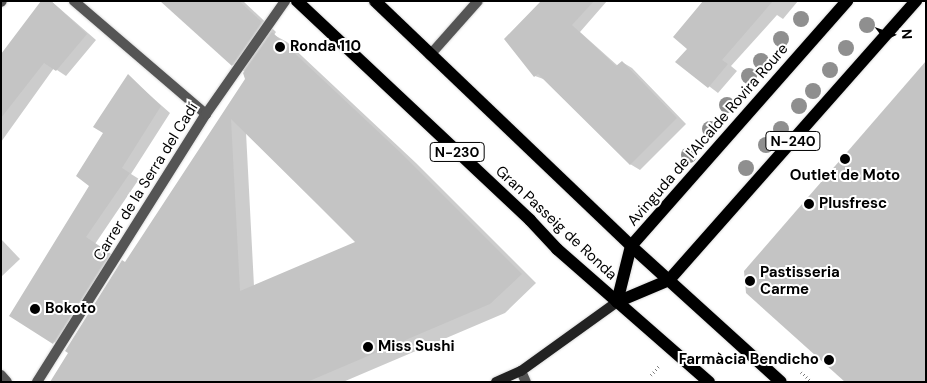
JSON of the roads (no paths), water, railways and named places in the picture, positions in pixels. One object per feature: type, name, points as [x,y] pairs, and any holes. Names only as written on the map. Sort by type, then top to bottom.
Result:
[{"type":"main road","name":"Gran Passeig de Ronda","points":[[297,1],[530,220],[557,250],[710,382]]},
{"type":"main road","points":[[375,1],[631,246],[781,382]]},
{"type":"main road","name":"Avinguda de l'Alcalde Rovira Roure","points":[[617,302],[631,246],[847,1]]},
{"type":"main road","name":"N-240","points":[[617,302],[669,280],[916,1]]},
{"type":"main road","points":[[496,382],[522,371],[617,302]]},
{"type":"street","points":[[74,1],[206,114]]},
{"type":"street","name":"Carrer de la Serra del Cadí","points":[[37,382],[206,114],[285,1]]},
{"type":"street","points":[[430,55],[478,1]]},
{"type":"street","points":[[522,371],[526,382]]},
{"type":"street","points":[[1,375],[7,382]]},
{"type":"place","name":"Ronda 110","points":[[280,47]]},
{"type":"place","name":"Outlet de Moto","points":[[845,159]]},
{"type":"place","name":"Plusfresc","points":[[809,204]]},
{"type":"place","name":"Pastisseria Carme","points":[[750,281]]},
{"type":"place","name":"Bokoto","points":[[35,309]]},
{"type":"place","name":"Miss Sushi","points":[[368,347]]},
{"type":"place","name":"Farmàcia Bendicho","points":[[829,360]]}]
